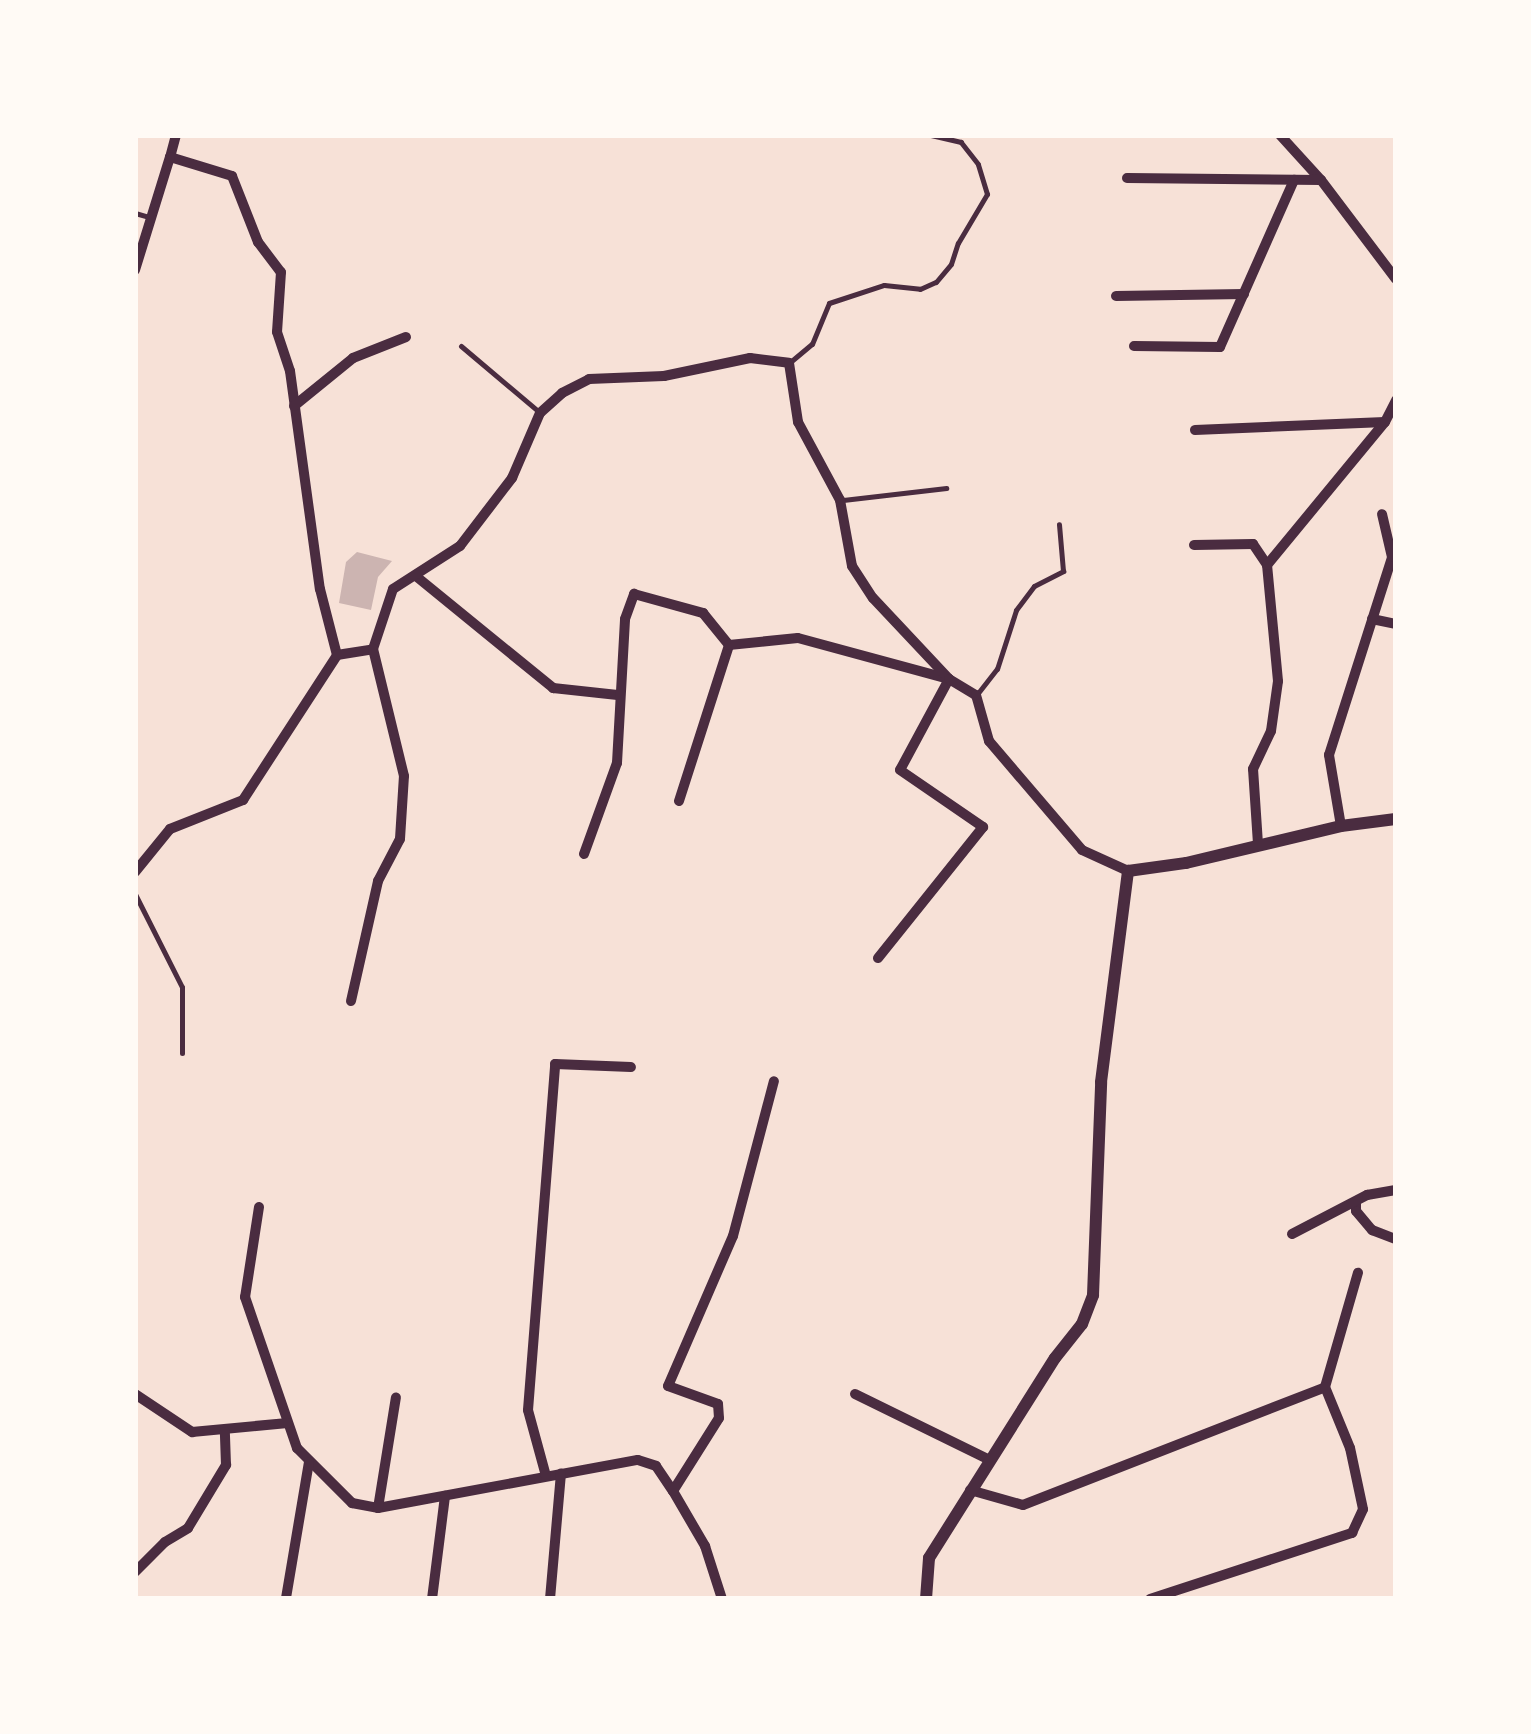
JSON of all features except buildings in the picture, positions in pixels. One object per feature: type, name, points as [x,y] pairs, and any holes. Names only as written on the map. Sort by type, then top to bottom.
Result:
[{"type":"street","points":[[135,270],[176,135]]},
{"type":"street","points":[[1280,135],[1321,180],[1396,279]]},
{"type":"street","points":[[170,157],[232,176],[258,242],[281,272],[277,332],[290,371],[320,589],[338,655]]},
{"type":"street","points":[[1128,178],[1321,180]]},
{"type":"street","points":[[1134,346],[1220,346],[1294,180]]},
{"type":"street","points":[[1116,296],[1244,294]]},
{"type":"street","points":[[294,406],[353,358],[406,337]]},
{"type":"street","points":[[351,1001],[378,881],[400,839],[404,776],[373,649],[393,590],[460,546],[512,478],[540,413],[562,392],[589,379],[664,376],[750,358],[790,363],[798,422],[840,500],[852,566],[874,598],[949,679],[976,696],[989,741],[1082,850],[1128,871],[1186,863],[1341,826],[1396,819]]},
{"type":"street","points":[[1267,565],[1385,422],[1396,400]]},
{"type":"street","points":[[1195,430],[1385,422]]},
{"type":"street","points":[[1341,826],[1328,755],[1392,558],[1382,514]]},
{"type":"street","points":[[1194,545],[1253,544],[1267,565],[1278,681],[1271,731],[1253,769],[1258,844]]},
{"type":"street","points":[[416,577],[553,688],[618,696]]},
{"type":"street","points":[[584,854],[617,763],[625,619],[634,594],[703,613],[729,645]]},
{"type":"street","points":[[1372,619],[1396,624]]},
{"type":"street","points":[[729,645],[798,638],[949,679]]},
{"type":"street","points":[[678,802],[729,645]]},
{"type":"street","points":[[135,872],[170,829],[243,800],[338,655],[373,649]]},
{"type":"street","points":[[878,958],[983,827],[900,770],[949,679]]},
{"type":"street","points":[[926,1599],[929,1558],[1055,1358],[1082,1324],[1093,1295],[1101,1082],[1128,871]]},
{"type":"street","points":[[546,1476],[528,1410],[555,1064],[631,1067]]},
{"type":"street","points":[[672,1491],[719,1418],[718,1404],[668,1386],[733,1236],[774,1081]]},
{"type":"street","points":[[1292,1234],[1367,1194],[1396,1190]]},
{"type":"street","points":[[1356,1203],[1356,1212],[1372,1230],[1396,1239]]},
{"type":"street","points":[[259,1207],[244,1296],[297,1448],[352,1502],[378,1508],[638,1460],[656,1466],[672,1491],[705,1546],[722,1599]]},
{"type":"street","points":[[1150,1599],[1352,1533],[1363,1509],[1350,1448],[1324,1387],[1358,1273]]},
{"type":"street","points":[[970,1490],[1023,1504],[1324,1387]]},
{"type":"street","points":[[135,1394],[192,1432],[225,1432],[288,1423]]},
{"type":"street","points":[[855,1394],[990,1460]]},
{"type":"street","points":[[378,1508],[396,1397]]},
{"type":"street","points":[[135,1572],[165,1542],[188,1528],[226,1465],[225,1432]]},
{"type":"street","points":[[286,1598],[310,1462]]},
{"type":"street","points":[[550,1599],[562,1473]]},
{"type":"street","points":[[432,1599],[445,1496]]},
{"type":"lane","points":[[790,363],[812,344],[829,303],[884,285],[920,289],[936,282],[951,264],[958,243],[987,194],[978,164],[961,142],[931,135]]},
{"type":"lane","points":[[135,214],[152,218]]},
{"type":"lane","points":[[461,346],[540,413]]},
{"type":"lane","points":[[840,500],[946,488]]},
{"type":"lane","points":[[976,696],[997,669],[1016,610],[1034,586],[1064,571],[1060,524]]},
{"type":"lane","points":[[135,894],[182,987],[182,1053]]}]
